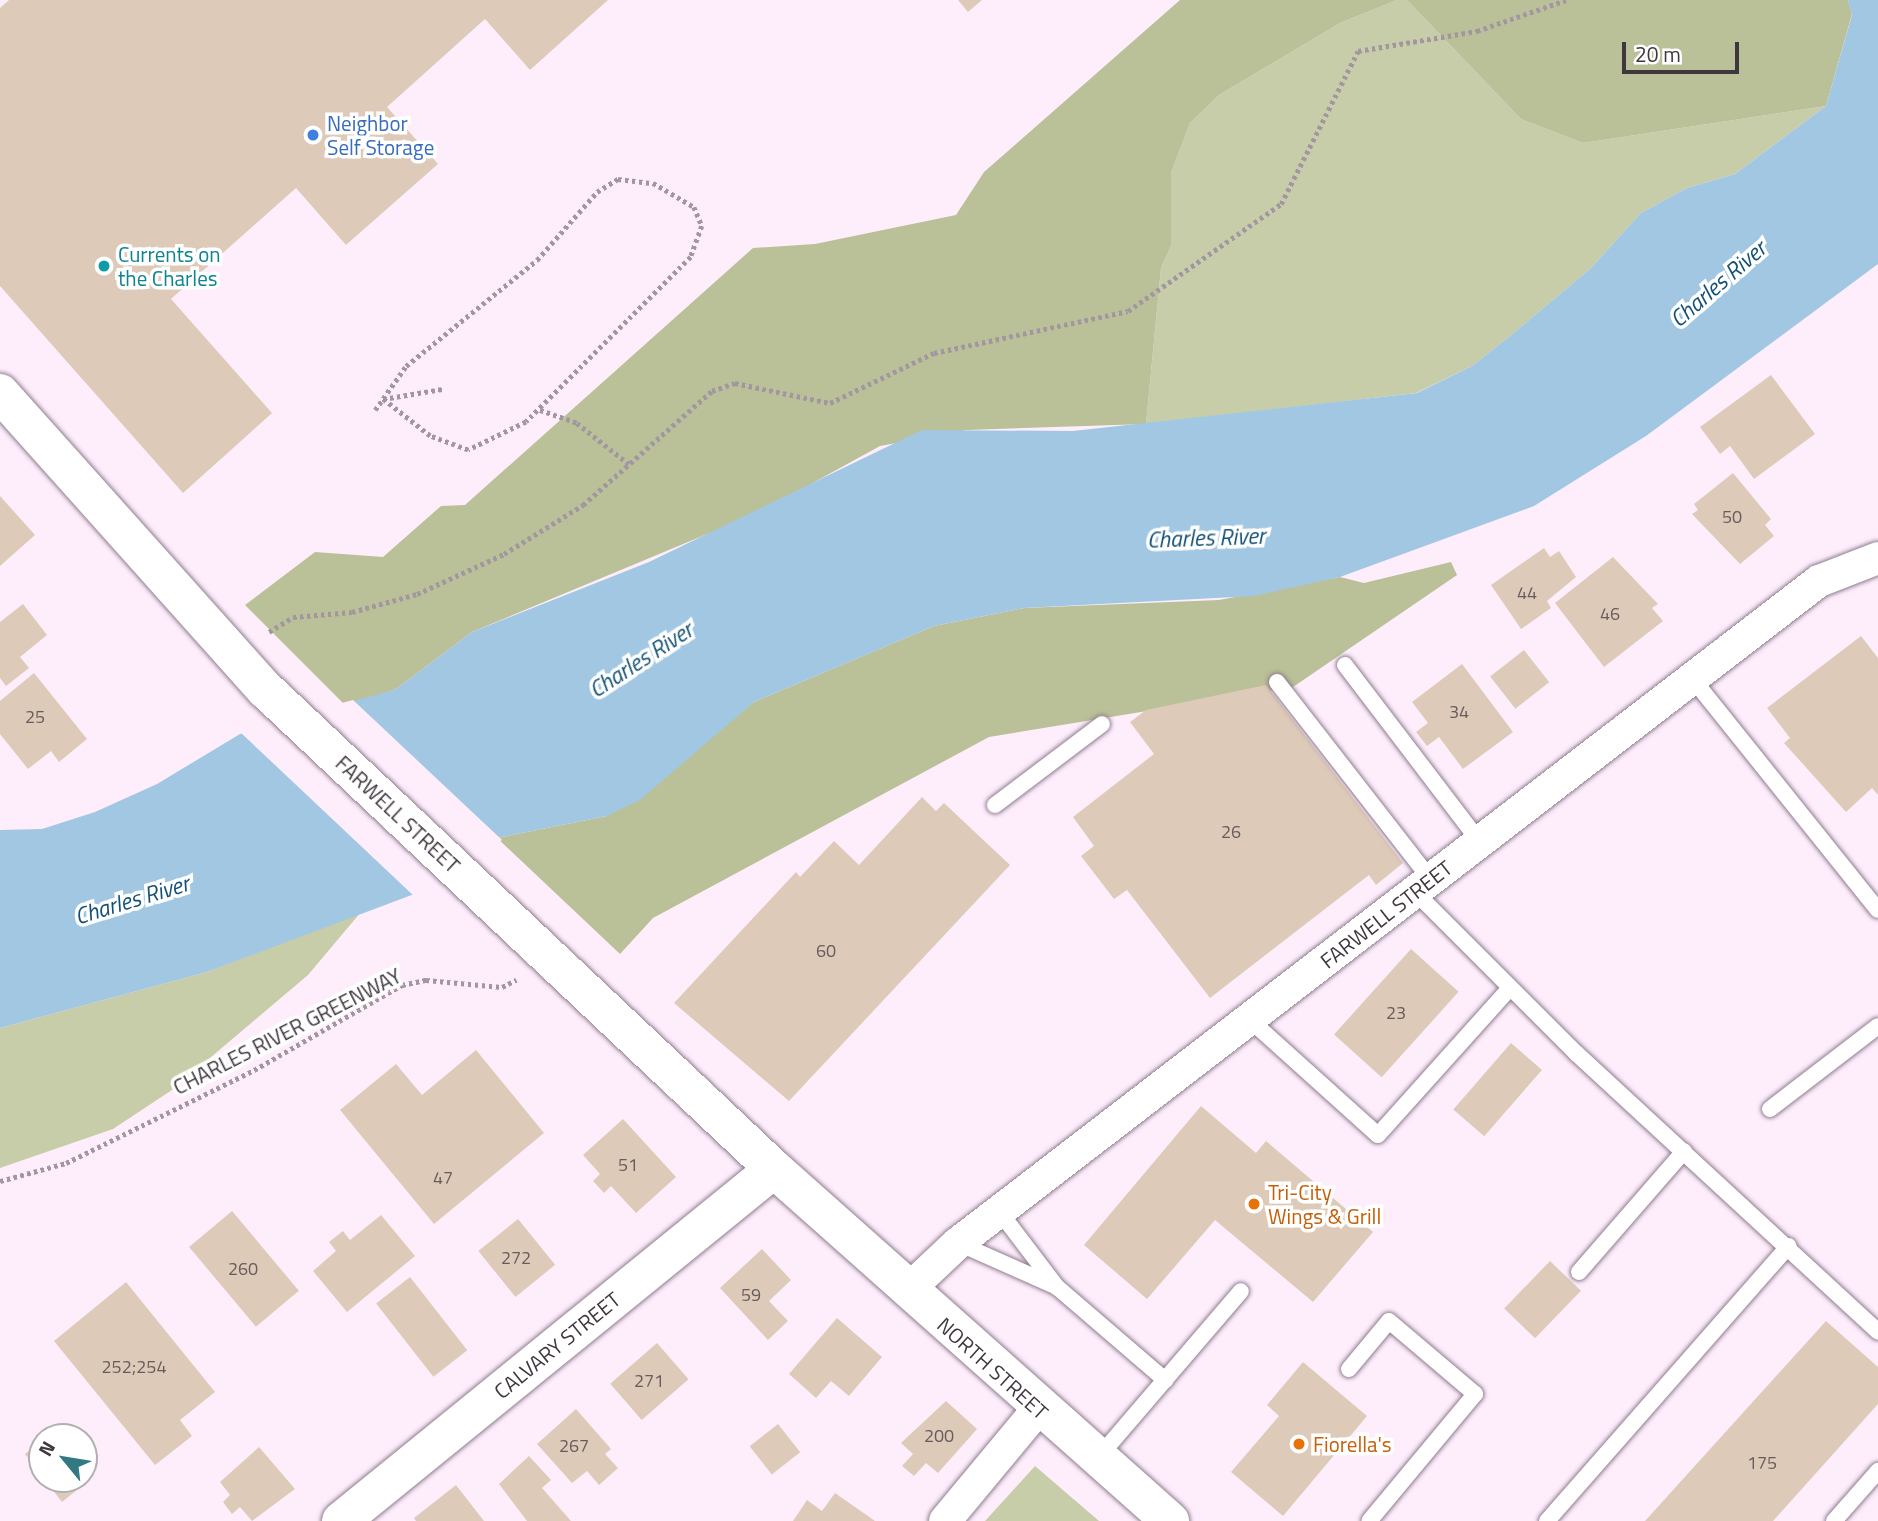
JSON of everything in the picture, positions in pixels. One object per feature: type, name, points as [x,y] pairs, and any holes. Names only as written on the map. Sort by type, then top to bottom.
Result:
[{"type":"main road","name":"FARWELL STREET","points":[[0,393],[266,690],[820,1211]]},
{"type":"main road","name":"CALVARY STREET","points":[[341,1521],[774,1169]]},
{"type":"main road","name":"NORTH STREET","points":[[820,1211],[1038,1409],[1170,1521]]},
{"type":"street","name":"FARWELL STREET","points":[[907,1291],[958,1243],[1692,678],[1833,572],[1878,558]]},
{"type":"street","points":[[945,1521],[1038,1409]]},
{"type":"lane","points":[[1345,665],[1480,842]]},
{"type":"lane","points":[[1692,678],[1878,910]]},
{"type":"lane","points":[[1277,682],[1423,886],[1510,989],[1789,1245],[1878,1332]]},
{"type":"lane","points":[[995,804],[1102,724]]},
{"type":"lane","points":[[1249,1019],[1378,1135],[1510,989]]},
{"type":"lane","points":[[1770,1109],[1878,1026]]},
{"type":"lane","points":[[1579,1272],[1685,1151]]},
{"type":"lane","points":[[999,1211],[1057,1287],[1165,1380]]},
{"type":"lane","points":[[958,1243],[1057,1287]]},
{"type":"lane","points":[[1547,1521],[1789,1245]]},
{"type":"lane","points":[[1097,1459],[1241,1291]]},
{"type":"lane","points":[[1349,1369],[1389,1321],[1475,1394],[1369,1521]]},
{"type":"lane","points":[[1834,1521],[1878,1471]]},
{"type":"path","points":[[269,632],[293,617],[382,604],[471,571],[583,505],[689,407],[735,383],[830,403],[934,353],[1102,320],[1166,288],[1281,204],[1359,51],[1477,31],[1566,0]]},
{"type":"path","points":[[375,410],[406,366],[537,260],[597,192],[618,178],[635,177],[685,200],[702,226],[691,257],[540,410],[468,450],[430,436],[383,399]]},
{"type":"path","points":[[383,399],[442,390]]},
{"type":"path","points":[[540,410],[577,423],[629,464]]},
{"type":"path","name":"CHARLES RIVER GREENWAY","points":[[0,1181],[66,1163],[254,1070],[402,985],[426,979],[502,987],[518,979]]},
{"type":"green space","points":[[1180,0],[1397,0],[1340,23],[1219,95],[1190,123],[1171,173],[1171,246],[1161,268],[1146,424],[967,430],[880,446],[760,512],[472,632],[396,689],[346,706],[245,605],[315,552],[383,557],[441,506],[465,505],[753,248],[815,244],[956,215],[984,172]]},
{"type":"green space","points":[[1397,0],[1407,0],[1521,119],[1583,143],[1826,106],[1735,174],[1687,188],[1641,213],[1590,269],[1505,340],[1472,366],[1416,393],[1146,424],[1161,268],[1171,246],[1171,173],[1190,123],[1219,95],[1340,23]]},
{"type":"green space","points":[[1407,0],[1848,0],[1852,14],[1826,106],[1583,143],[1521,119]]},
{"type":"green space","points":[[1451,562],[1457,575],[1293,687],[989,737],[653,918],[620,954],[497,838],[607,816],[754,702],[934,626],[1024,608],[1219,600],[1340,577],[1364,583]]},
{"type":"green space","points":[[361,912],[308,975],[172,1090],[113,1129],[0,1168],[0,1028],[207,972]]},
{"type":"green space","points":[[1035,1466],[1099,1521],[985,1521]]},
{"type":"water","name":"Charles River","points":[[1848,0],[1878,0],[1878,264],[1646,436],[1534,506],[1340,577],[1254,596],[1024,608],[934,626],[754,702],[640,800],[607,816],[497,838],[417,893],[207,972],[0,1028],[0,830],[42,829],[95,812],[157,784],[240,734],[396,689],[472,632],[649,562],[922,430],[1073,431],[1417,393],[1472,366],[1505,340],[1590,269],[1641,213],[1687,188],[1735,174],[1826,106],[1852,15]]},
{"type":"pier","points":[[353,700],[502,840],[415,897],[239,731]]},
{"type":"building","name":"Currents on the Charles","points":[[9,0],[608,0],[530,70],[485,19],[387,107],[438,164],[346,245],[296,188],[171,299],[272,413],[183,493],[0,286],[0,8]]},
{"type":"building","points":[[958,0],[982,0],[968,12]]},
{"type":"building","points":[[1771,375],[1815,434],[1754,479],[1730,446],[1720,454],[1700,427]]},
{"type":"building","points":[[1733,473],[1771,519],[1765,525],[1774,536],[1740,564],[1692,514],[1698,510],[1694,504]]},
{"type":"building","points":[[0,496],[35,535],[0,566]]},
{"type":"building","points":[[1544,548],[1550,557],[1559,551],[1576,577],[1547,601],[1551,608],[1521,629],[1491,585]]},
{"type":"building","points":[[1613,557],[1658,604],[1652,608],[1663,621],[1604,667],[1555,603]]},
{"type":"building","points":[[23,604],[47,635],[20,657],[29,668],[6,686],[0,678],[0,622]]},
{"type":"building","points":[[1861,636],[1878,658],[1878,795],[1872,788],[1846,812],[1784,743],[1790,738],[1767,708]]},
{"type":"building","points":[[1524,650],[1549,682],[1515,709],[1490,676]]},
{"type":"building","points":[[1462,664],[1513,732],[1463,769],[1439,737],[1427,746],[1416,732],[1428,723],[1412,702]]},
{"type":"building","points":[[34,673],[87,739],[59,762],[51,751],[28,769],[0,734],[0,701]]},
{"type":"building","points":[[1266,685],[1403,863],[1376,885],[1369,875],[1210,998],[1127,890],[1114,899],[1081,856],[1094,846],[1073,817],[1154,754],[1130,722],[1146,710]]},
{"type":"building","points":[[922,797],[936,811],[944,803],[1010,865],[789,1101],[674,1003],[796,872],[800,877],[834,841],[859,865]]},
{"type":"building","points":[[1411,949],[1459,992],[1382,1077],[1334,1034]]},
{"type":"building","points":[[1511,1043],[1542,1070],[1484,1136],[1453,1109]]},
{"type":"building","points":[[476,1050],[544,1133],[434,1224],[340,1110],[396,1064],[422,1095]]},
{"type":"building","points":[[1201,1106],[1256,1153],[1266,1141],[1373,1232],[1313,1302],[1215,1220],[1147,1299],[1084,1245]]},
{"type":"building","points":[[623,1119],[676,1177],[636,1213],[611,1186],[604,1193],[593,1181],[600,1174],[583,1155]]},
{"type":"building","points":[[232,1211],[299,1291],[256,1327],[189,1247]]},
{"type":"building","points":[[381,1215],[415,1256],[347,1312],[313,1271],[336,1251],[329,1242],[343,1231],[350,1240]]},
{"type":"building","points":[[518,1219],[555,1265],[515,1297],[478,1251]]},
{"type":"building","points":[[762,1249],[791,1280],[769,1301],[788,1321],[768,1340],[720,1288]]},
{"type":"building","points":[[1550,1261],[1581,1291],[1535,1338],[1504,1308]]},
{"type":"building","points":[[410,1277],[467,1350],[433,1377],[376,1303]]},
{"type":"building","points":[[126,1282],[215,1392],[180,1420],[192,1436],[155,1465],[54,1341]]},
{"type":"building","points":[[837,1318],[882,1357],[849,1396],[831,1381],[816,1398],[789,1374]]},
{"type":"building","points":[[1826,1321],[1878,1367],[1878,1404],[1773,1521],[1645,1521]]},
{"type":"building","points":[[657,1343],[688,1379],[642,1420],[610,1384]]},
{"type":"building","name":"Fiorella's","points":[[1303,1362],[1367,1416],[1283,1516],[1231,1472],[1279,1416],[1267,1405]]},
{"type":"building","points":[[946,1401],[977,1429],[938,1473],[926,1463],[914,1476],[902,1466],[913,1454],[901,1443]]},
{"type":"building","points":[[576,1409],[611,1449],[605,1454],[618,1468],[599,1485],[587,1471],[572,1483],[537,1444]]},
{"type":"building","points":[[778,1424],[800,1452],[772,1475],[750,1446]]},
{"type":"building","points":[[259,1447],[295,1489],[252,1521],[240,1507],[232,1514],[223,1502],[230,1495],[220,1482]]},
{"type":"building","points":[[529,1456],[551,1480],[542,1488],[571,1521],[527,1521],[499,1484]]},
{"type":"building","points":[[456,1485],[484,1521],[416,1521],[414,1518]]},
{"type":"building","points":[[55,1493],[73,1493],[62,1502]]},
{"type":"building","points":[[835,1493],[875,1521],[793,1521],[807,1500],[822,1511]]},
{"type":"place","name":"Neighbor Self Storage","points":[[313,135]]},
{"type":"place","name":"Currents on the Charles","points":[[104,266]]},
{"type":"place","name":"Tri-City Wings & Grill","points":[[1254,1204]]},
{"type":"place","name":"Fiorella's","points":[[1299,1444]]}]
